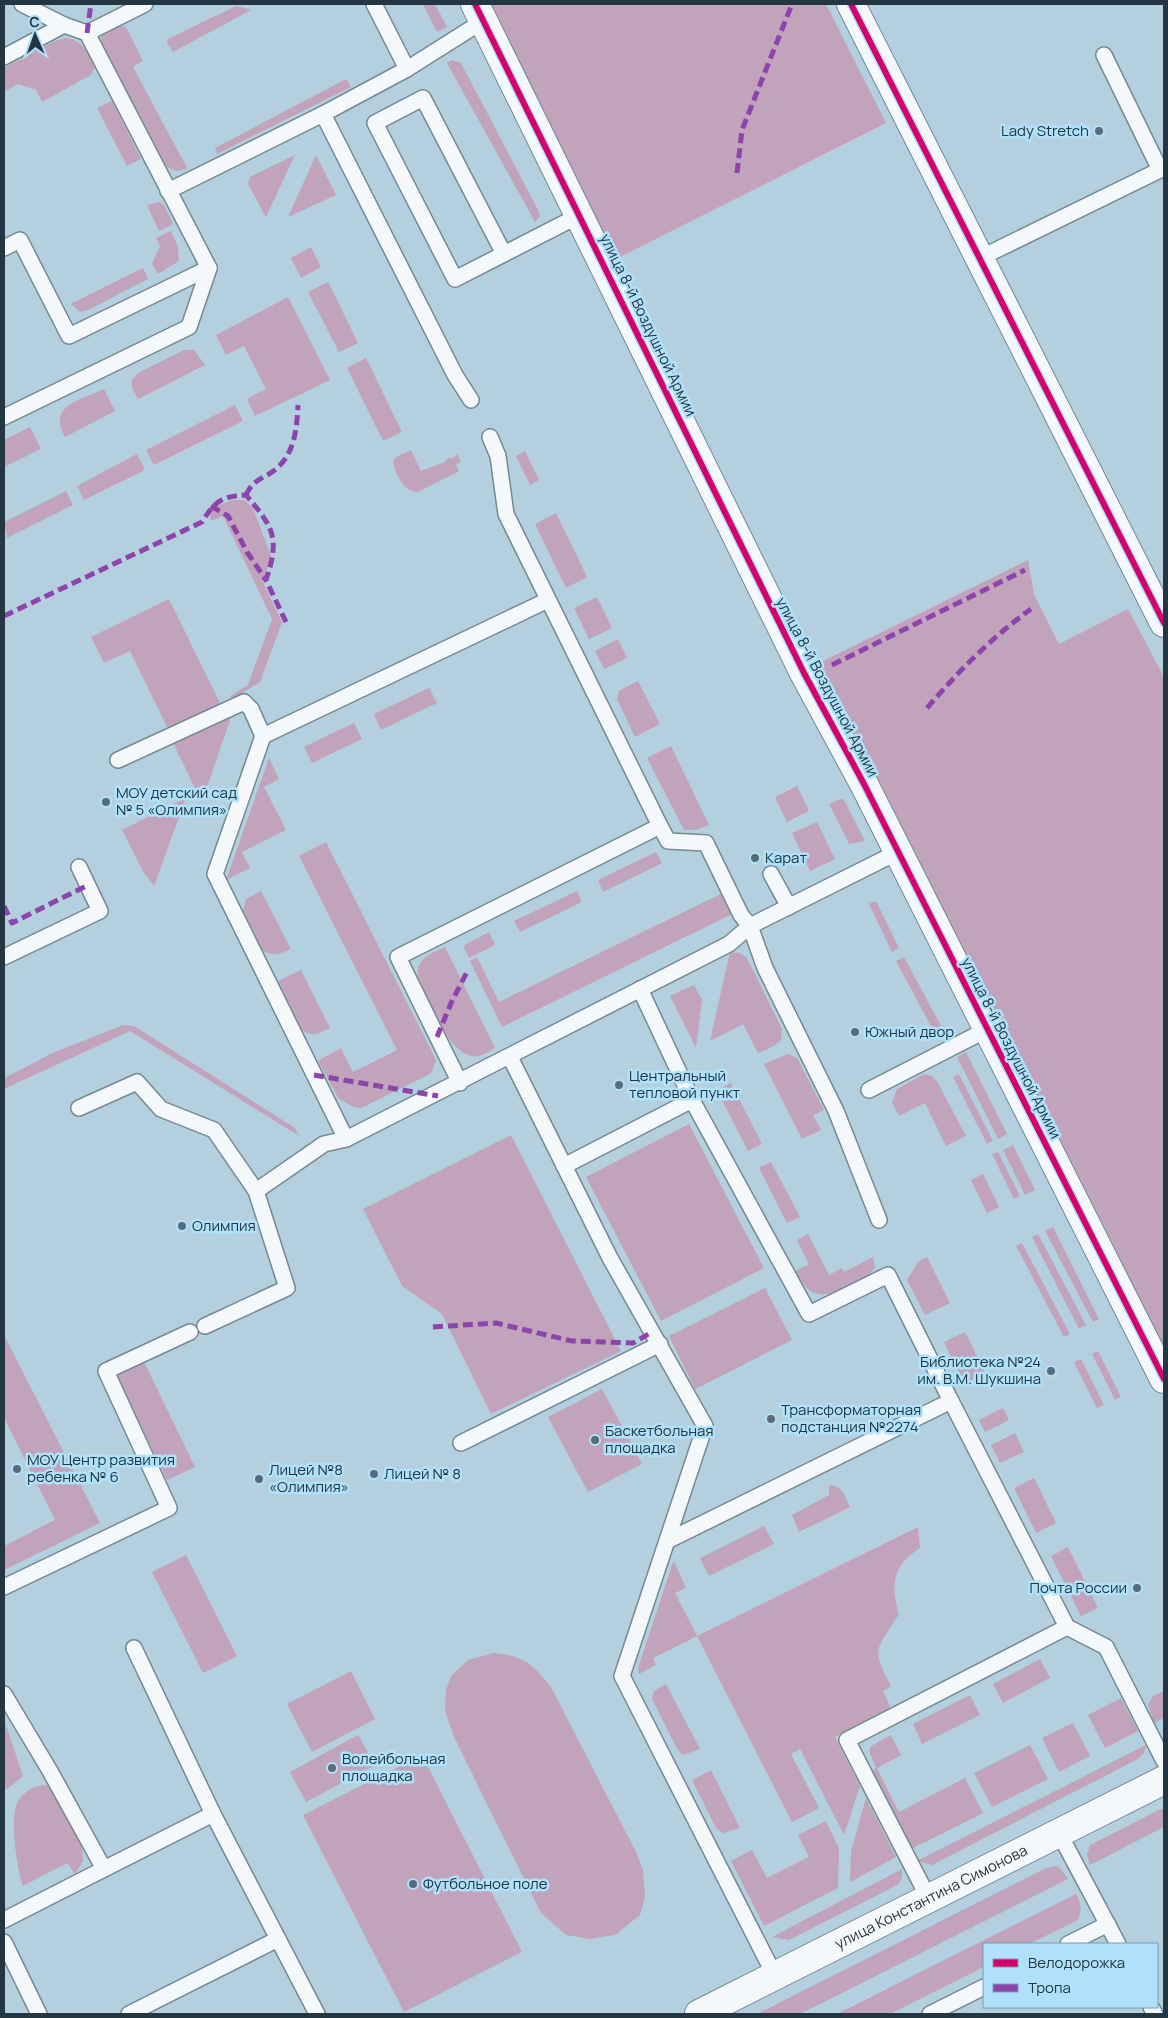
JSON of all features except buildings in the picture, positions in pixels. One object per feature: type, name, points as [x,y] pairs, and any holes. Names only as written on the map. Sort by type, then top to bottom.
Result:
[{"type":"street","points":[[851,4],[1164,622]]},
{"type":"street","name":"улица 8-й Воздушной Армии","points":[[479,12],[787,640],[898,852],[1164,1379]]},
{"type":"street","name":"улица Константина Симонова","points":[[699,2014],[1164,1780]]},
{"type":"lane","points":[[22,4],[64,25],[87,32],[145,4]]},
{"type":"lane","points":[[374,4],[406,69]]},
{"type":"lane","points":[[168,191],[323,114],[406,69],[479,12]]},
{"type":"lane","points":[[4,57],[64,25]]},
{"type":"lane","points":[[4,417],[189,327],[209,268],[87,32]]},
{"type":"lane","points":[[980,258],[1162,169],[1104,55]]},
{"type":"lane","points":[[504,254],[423,98],[375,123],[455,279],[504,254],[580,215]]},
{"type":"lane","points":[[323,114],[455,375],[471,400]]},
{"type":"lane","points":[[4,248],[20,240],[69,336],[209,268]]},
{"type":"lane","points":[[490,437],[498,456],[506,514],[660,826],[668,841],[706,843],[741,915],[750,926],[765,968],[836,1111],[880,1220]]},
{"type":"lane","points":[[263,736],[548,600]]},
{"type":"lane","points":[[118,760],[244,702],[251,709],[263,736],[215,874],[346,1139]]},
{"type":"lane","points":[[460,1082],[398,957],[660,826]]},
{"type":"lane","points":[[256,1191],[324,1144],[346,1139],[510,1057],[729,944],[750,926],[898,852]]},
{"type":"lane","points":[[4,958],[100,911],[79,867]]},
{"type":"lane","points":[[771,874],[789,907]]},
{"type":"lane","points":[[640,989],[692,1100],[809,1314],[888,1276],[1067,1627],[1106,1647],[1164,1761]]},
{"type":"lane","points":[[869,1090],[988,1029]]},
{"type":"lane","points":[[510,1057],[610,1258],[705,1426],[622,1676],[775,1976]]},
{"type":"lane","points":[[79,1108],[137,1082],[161,1109],[214,1130],[256,1191],[287,1288],[205,1326]]},
{"type":"lane","points":[[564,1166],[692,1100]]},
{"type":"lane","points":[[4,1587],[169,1508],[106,1371],[190,1332]]},
{"type":"lane","points":[[461,1444],[660,1344]]},
{"type":"lane","points":[[667,1541],[951,1401]]},
{"type":"lane","points":[[929,1899],[847,1740],[1067,1627]]},
{"type":"lane","points":[[134,1648],[213,1814],[317,2014]]},
{"type":"lane","points":[[4,1694],[50,1770],[104,1869]]},
{"type":"lane","points":[[4,1920],[213,1814]]},
{"type":"lane","points":[[1059,1833],[1118,1943]]},
{"type":"lane","points":[[1070,1943],[1108,1924]]},
{"type":"lane","points":[[129,2014],[278,1939]]},
{"type":"lane","points":[[4,1942],[39,2014]]},
{"type":"lane","points":[[930,2014],[983,1988]]},
{"type":"shaded area","points":[[423,4],[435,4],[447,27],[437,32]]},
{"type":"shaded area","points":[[485,4],[826,4],[886,123],[614,260]]},
{"type":"shaded area","points":[[236,6],[251,10],[173,52],[167,43],[168,39]]},
{"type":"shaded area","points":[[115,24],[126,27],[143,61],[133,67],[187,168],[175,170],[164,164],[101,41],[101,34]]},
{"type":"shaded area","points":[[66,38],[77,42],[87,52],[95,67],[91,75],[42,102],[36,90],[18,84],[4,92],[4,68],[55,41]]},
{"type":"shaded area","points":[[452,60],[461,63],[537,208],[540,216],[535,222],[447,63]]},
{"type":"shaded area","points":[[346,79],[351,87],[217,154],[215,148]]},
{"type":"shaded area","points":[[112,101],[141,159],[127,166],[97,108]]},
{"type":"shaded area","points":[[295,155],[266,217],[248,184],[250,177]]},
{"type":"shaded area","points":[[316,155],[336,195],[288,217]]},
{"type":"shaded area","points":[[159,202],[164,205],[173,224],[159,231],[147,205]]},
{"type":"shaded area","points":[[171,231],[178,247],[179,261],[158,274],[152,264],[160,246],[156,238]]},
{"type":"shaded area","points":[[311,247],[321,267],[301,278],[291,258]]},
{"type":"shaded area","points":[[143,268],[148,279],[88,310],[80,312],[71,304]]},
{"type":"shaded area","points":[[328,282],[358,343],[339,352],[308,292]]},
{"type":"shaded area","points":[[288,297],[330,380],[255,416],[247,399],[266,389],[244,346],[226,355],[216,335]]},
{"type":"shaded area","points":[[184,350],[194,350],[205,365],[138,399],[132,388],[132,380],[138,373]]},
{"type":"shaded area","points":[[366,358],[402,432],[383,441],[347,368]]},
{"type":"shaded area","points":[[104,389],[115,411],[65,437],[60,418],[63,411],[76,401]]},
{"type":"shaded area","points":[[235,405],[243,421],[154,465],[146,450]]},
{"type":"shaded area","points":[[30,427],[41,449],[4,467],[4,440]]},
{"type":"shaded area","points":[[411,450],[421,471],[445,462],[448,458],[454,458],[457,453],[461,462],[456,464],[459,471],[418,492],[413,491],[401,482],[393,462],[395,458]]},
{"type":"shaded area","points":[[525,451],[539,480],[530,485],[516,456]]},
{"type":"shaded area","points":[[137,454],[145,470],[84,500],[77,486]]},
{"type":"shaded area","points":[[66,491],[73,505],[7,538],[4,522]]},
{"type":"shaded area","points":[[232,500],[244,500],[253,508],[271,556],[263,582],[282,622],[260,682],[232,699],[230,696],[248,685],[272,619],[223,516],[211,521],[210,513],[217,506]]},
{"type":"shaded area","points":[[556,513],[587,577],[566,588],[535,524]]},
{"type":"shaded area","points":[[1028,560],[1034,594],[1059,644],[1128,609],[1164,677],[1164,1352],[817,664]]},
{"type":"shaded area","points":[[597,597],[612,628],[589,639],[574,608]]},
{"type":"shaded area","points":[[169,599],[221,705],[169,731],[130,651],[104,663],[91,637]]},
{"type":"shaded area","points":[[618,639],[627,658],[604,669],[595,651]]},
{"type":"shaded area","points":[[638,681],[660,724],[635,737],[617,699],[619,691]]},
{"type":"shaded area","points":[[429,688],[437,703],[381,730],[374,714]]},
{"type":"shaded area","points":[[232,714],[202,802],[173,743]]},
{"type":"shaded area","points":[[354,723],[362,739],[312,763],[304,747]]},
{"type":"shaded area","points":[[671,746],[709,825],[696,830],[684,830],[647,758]]},
{"type":"shaded area","points":[[269,758],[279,779],[264,787],[286,830],[242,852],[250,868],[226,880]]},
{"type":"shaded area","points":[[797,786],[809,811],[787,822],[775,797]]},
{"type":"shaded area","points":[[186,798],[154,886],[144,873],[122,830]]},
{"type":"shaded area","points":[[843,798],[865,841],[849,844],[829,804]]},
{"type":"shaded area","points":[[817,822],[835,859],[810,871],[792,833]]},
{"type":"shaded area","points":[[326,842],[436,1060],[432,1072],[428,1075],[361,1108],[354,1107],[339,1099],[318,1061],[341,1048],[353,1072],[397,1050],[299,856]]},
{"type":"shaded area","points":[[656,852],[662,863],[603,892],[598,880]]},
{"type":"shaded area","points":[[261,891],[291,949],[277,954],[263,951],[243,911],[246,899]]},
{"type":"shaded area","points":[[577,891],[582,902],[520,932],[514,921]]},
{"type":"shaded area","points":[[723,893],[731,909],[730,915],[502,1027],[470,961],[477,957],[499,1002]]},
{"type":"shaded area","points":[[876,901],[899,948],[892,952],[869,904]]},
{"type":"shaded area","points":[[489,932],[495,945],[469,958],[463,946]]},
{"type":"shaded area","points":[[445,947],[495,1048],[482,1055],[468,1055],[458,1049],[449,1039],[434,1013],[418,977],[419,965],[422,961]]},
{"type":"shaded area","points":[[730,952],[740,953],[747,958],[782,1029],[781,1040],[774,1046],[758,1053],[743,1024],[710,1041]]},
{"type":"shaded area","points":[[904,957],[941,1026],[933,1030],[896,961]]},
{"type":"shaded area","points":[[301,970],[330,1028],[323,1032],[309,1034],[302,1030],[278,981]]},
{"type":"shaded area","points":[[694,985],[702,1000],[696,1048],[670,996]]},
{"type":"shaded area","points":[[123,1025],[134,1026],[295,1128],[299,1136],[130,1031],[4,1089],[4,1078],[55,1052]]},
{"type":"shaded area","points":[[966,1052],[1007,1134],[998,1139],[957,1057]]},
{"type":"shaded area","points":[[788,1054],[797,1058],[824,1110],[813,1115],[821,1130],[802,1139],[764,1064]]},
{"type":"shaded area","points":[[924,1074],[932,1076],[938,1083],[966,1136],[946,1146],[925,1103],[899,1116],[892,1102],[897,1089]]},
{"type":"shaded area","points":[[959,1074],[993,1141],[987,1144],[953,1077]]},
{"type":"shaded area","points":[[731,1083],[762,1144],[748,1151],[717,1090]]},
{"type":"shaded area","points":[[689,1124],[764,1268],[661,1321],[586,1177]]},
{"type":"shaded area","points":[[511,1135],[621,1351],[491,1414],[442,1314],[402,1286],[363,1209]]},
{"type":"shaded area","points":[[1013,1145],[1035,1190],[1025,1195],[1003,1150]]},
{"type":"shaded area","points":[[998,1152],[1020,1196],[1014,1199],[992,1154]]},
{"type":"shaded area","points":[[771,1162],[800,1217],[787,1223],[759,1168]]},
{"type":"shaded area","points":[[983,1174],[999,1207],[987,1213],[971,1180]]},
{"type":"shaded area","points":[[1053,1227],[1099,1319],[1093,1322],[1045,1231]]},
{"type":"shaded area","points":[[808,1234],[829,1275],[842,1268],[844,1272],[873,1257],[875,1267],[866,1277],[844,1289],[827,1294],[813,1292],[801,1281],[795,1271],[809,1264],[797,1240]]},
{"type":"shaded area","points":[[1038,1234],[1086,1325],[1079,1329],[1032,1237]]},
{"type":"shaded area","points":[[1022,1243],[1070,1334],[1064,1337],[1016,1246]]},
{"type":"shaded area","points":[[927,1257],[950,1303],[925,1315],[907,1280],[919,1261]]},
{"type":"shaded area","points":[[765,1288],[792,1340],[695,1389],[669,1336]]},
{"type":"shaded area","points":[[965,1332],[985,1373],[968,1382],[962,1380],[944,1342]]},
{"type":"shaded area","points":[[4,1335],[100,1523],[4,1570],[4,1546],[55,1520],[4,1418]]},
{"type":"shaded area","points":[[1098,1351],[1121,1397],[1115,1400],[1092,1354]]},
{"type":"shaded area","points":[[1081,1359],[1104,1405],[1097,1408],[1074,1362]]},
{"type":"shaded area","points":[[144,1362],[195,1467],[167,1480],[117,1376]]},
{"type":"shaded area","name":"Баскетбольная площадка","points":[[602,1389],[642,1464],[588,1492],[548,1417]]},
{"type":"shaded area","points":[[1003,1408],[1009,1420],[985,1432],[979,1420]]},
{"type":"shaded area","points":[[1015,1433],[1024,1452],[1000,1463],[991,1445]]},
{"type":"shaded area","points":[[1034,1478],[1056,1523],[1036,1533],[1014,1488]]},
{"type":"shaded area","points":[[829,1485],[840,1489],[850,1507],[799,1532],[792,1515],[829,1495]]},
{"type":"shaded area","points":[[764,1526],[774,1544],[709,1576],[700,1558]]},
{"type":"shaded area","points":[[918,1527],[920,1548],[904,1561],[896,1576],[895,1594],[899,1614],[881,1642],[879,1649],[880,1663],[891,1686],[883,1691],[890,1706],[889,1709],[835,1737],[860,1786],[844,1835],[800,1749],[791,1754],[819,1808],[792,1822],[697,1636]]},
{"type":"shaded area","points":[[1068,1547],[1098,1608],[1081,1616],[1051,1556]]},
{"type":"shaded area","points":[[186,1555],[237,1656],[203,1673],[152,1572]]},
{"type":"shaded area","points":[[674,1561],[686,1588],[675,1593],[697,1636],[653,1658],[656,1665],[639,1674],[638,1668]]},
{"type":"shaded area","points":[[493,1653],[512,1656],[526,1662],[551,1687],[636,1852],[643,1870],[645,1897],[640,1915],[615,1935],[590,1939],[566,1935],[541,1913],[454,1737],[445,1711],[446,1690],[451,1676],[468,1660]]},
{"type":"shaded area","points":[[1040,1659],[1050,1678],[1003,1703],[993,1684]]},
{"type":"shaded area","points":[[351,1671],[375,1719],[312,1752],[287,1704]]},
{"type":"shaded area","points":[[666,1684],[700,1749],[683,1755],[677,1749],[652,1699],[654,1691]]},
{"type":"shaded area","points":[[1164,1691],[1164,1718],[1154,1723],[1148,1705],[1153,1696]]},
{"type":"shaded area","points":[[970,1695],[980,1715],[922,1744],[913,1724]]},
{"type":"shaded area","points":[[1121,1698],[1138,1731],[1105,1748],[1088,1715]]},
{"type":"shaded area","points":[[1073,1723],[1090,1756],[1059,1772],[1042,1738]]},
{"type":"shaded area","points":[[4,1725],[7,1728],[23,1776],[7,1789],[4,1788]]},
{"type":"shaded area","name":"Волейбольная площадка","points":[[358,1735],[375,1765],[306,1802],[290,1772]]},
{"type":"shaded area","points":[[891,1735],[901,1755],[877,1768],[899,1812],[965,1778],[983,1813],[911,1849],[871,1771],[876,1768],[869,1751],[871,1746]]},
{"type":"shaded area","points":[[1030,1745],[1048,1779],[992,1807],[974,1773]]},
{"type":"shaded area","points":[[1146,1745],[1144,1753],[1138,1759],[932,1865],[917,1861]]},
{"type":"shaded area","name":"Футбольное поле","points":[[422,1755],[522,1952],[404,2012],[303,1815]]},
{"type":"shaded area","points":[[711,1770],[740,1828],[723,1833],[716,1828],[692,1780]]},
{"type":"shaded area","points":[[48,1785],[54,1790],[82,1844],[83,1861],[75,1874],[67,1863],[23,1886],[18,1868],[15,1843],[15,1808],[18,1801],[27,1791],[35,1787]]},
{"type":"shaded area","points":[[866,1798],[896,1857],[850,1882],[851,1851]]},
{"type":"shaded area","points":[[1164,1809],[1164,1827],[1090,1865],[1087,1855],[1090,1845]]},
{"type":"shaded area","points":[[826,1821],[839,1849],[838,1888],[764,1926],[731,1861],[752,1850],[767,1878],[809,1857],[798,1835]]},
{"type":"shaded area","points":[[1056,1866],[1061,1869],[1068,1879],[800,2014],[757,2014],[1046,1868]]},
{"type":"shaded area","points":[[902,1869],[902,1877],[899,1884],[789,1940],[772,1937]]},
{"type":"shaded area","points":[[1076,1894],[1079,1900],[1080,1913],[1078,1920],[1031,1943],[983,1943],[983,1968],[890,2014],[837,2014]]},
{"type":"marked path","points":[[87,33],[91,4]]},
{"type":"marked path","points":[[737,173],[742,130],[792,4]]},
{"type":"marked path","points":[[246,495],[256,481],[274,471],[284,461],[292,446],[296,430],[298,405]]},
{"type":"marked path","points":[[4,616],[202,522],[215,504],[225,498],[246,495],[263,516],[272,534],[273,554],[266,580],[286,622]]},
{"type":"marked path","points":[[211,506],[228,516],[247,552],[266,580]]},
{"type":"marked path","points":[[832,665],[1025,570]]},
{"type":"marked path","points":[[927,708],[951,681],[1002,631],[1031,609]]},
{"type":"marked path","points":[[4,906],[12,923],[88,885]]},
{"type":"marked path","points":[[437,1037],[467,972]]},
{"type":"marked path","points":[[314,1075],[438,1096]]},
{"type":"marked path","points":[[433,1327],[496,1323],[572,1341],[633,1343],[652,1332]]},
{"type":"cycle path","points":[[475,4],[804,673],[864,784],[1164,1379]]},
{"type":"cycle path","points":[[851,4],[1164,623]]},
{"type":"place","name":"Lady Stretch","points":[[1099,131]]},
{"type":"place","name":"МОУ детский сад № 5 «Олимпия»","points":[[106,802]]},
{"type":"place","name":"Карат","points":[[755,858]]},
{"type":"place","name":"Южный двор","points":[[855,1032]]},
{"type":"place","name":"Центральный тепловой пункт","points":[[619,1085]]},
{"type":"place","name":"Олимпия","points":[[182,1226]]},
{"type":"place","name":"Библиотека №24 им. В.М. Шукшина","points":[[1051,1371]]},
{"type":"place","name":"Трансформаторная подстанция №2274","points":[[771,1419]]},
{"type":"place","name":"Баскетбольная площадка","points":[[595,1440]]},
{"type":"place","name":"МОУ Центр развития ребенка № 6","points":[[17,1469]]},
{"type":"place","name":"Лицей № 8","points":[[374,1474]]},
{"type":"place","name":"Лицей №8 «Олимпия»","points":[[259,1479]]},
{"type":"place","name":"Почта России","points":[[1137,1588]]},
{"type":"place","name":"Волейбольная площадка","points":[[332,1768]]},
{"type":"place","name":"Футбольное поле","points":[[413,1884]]}]
